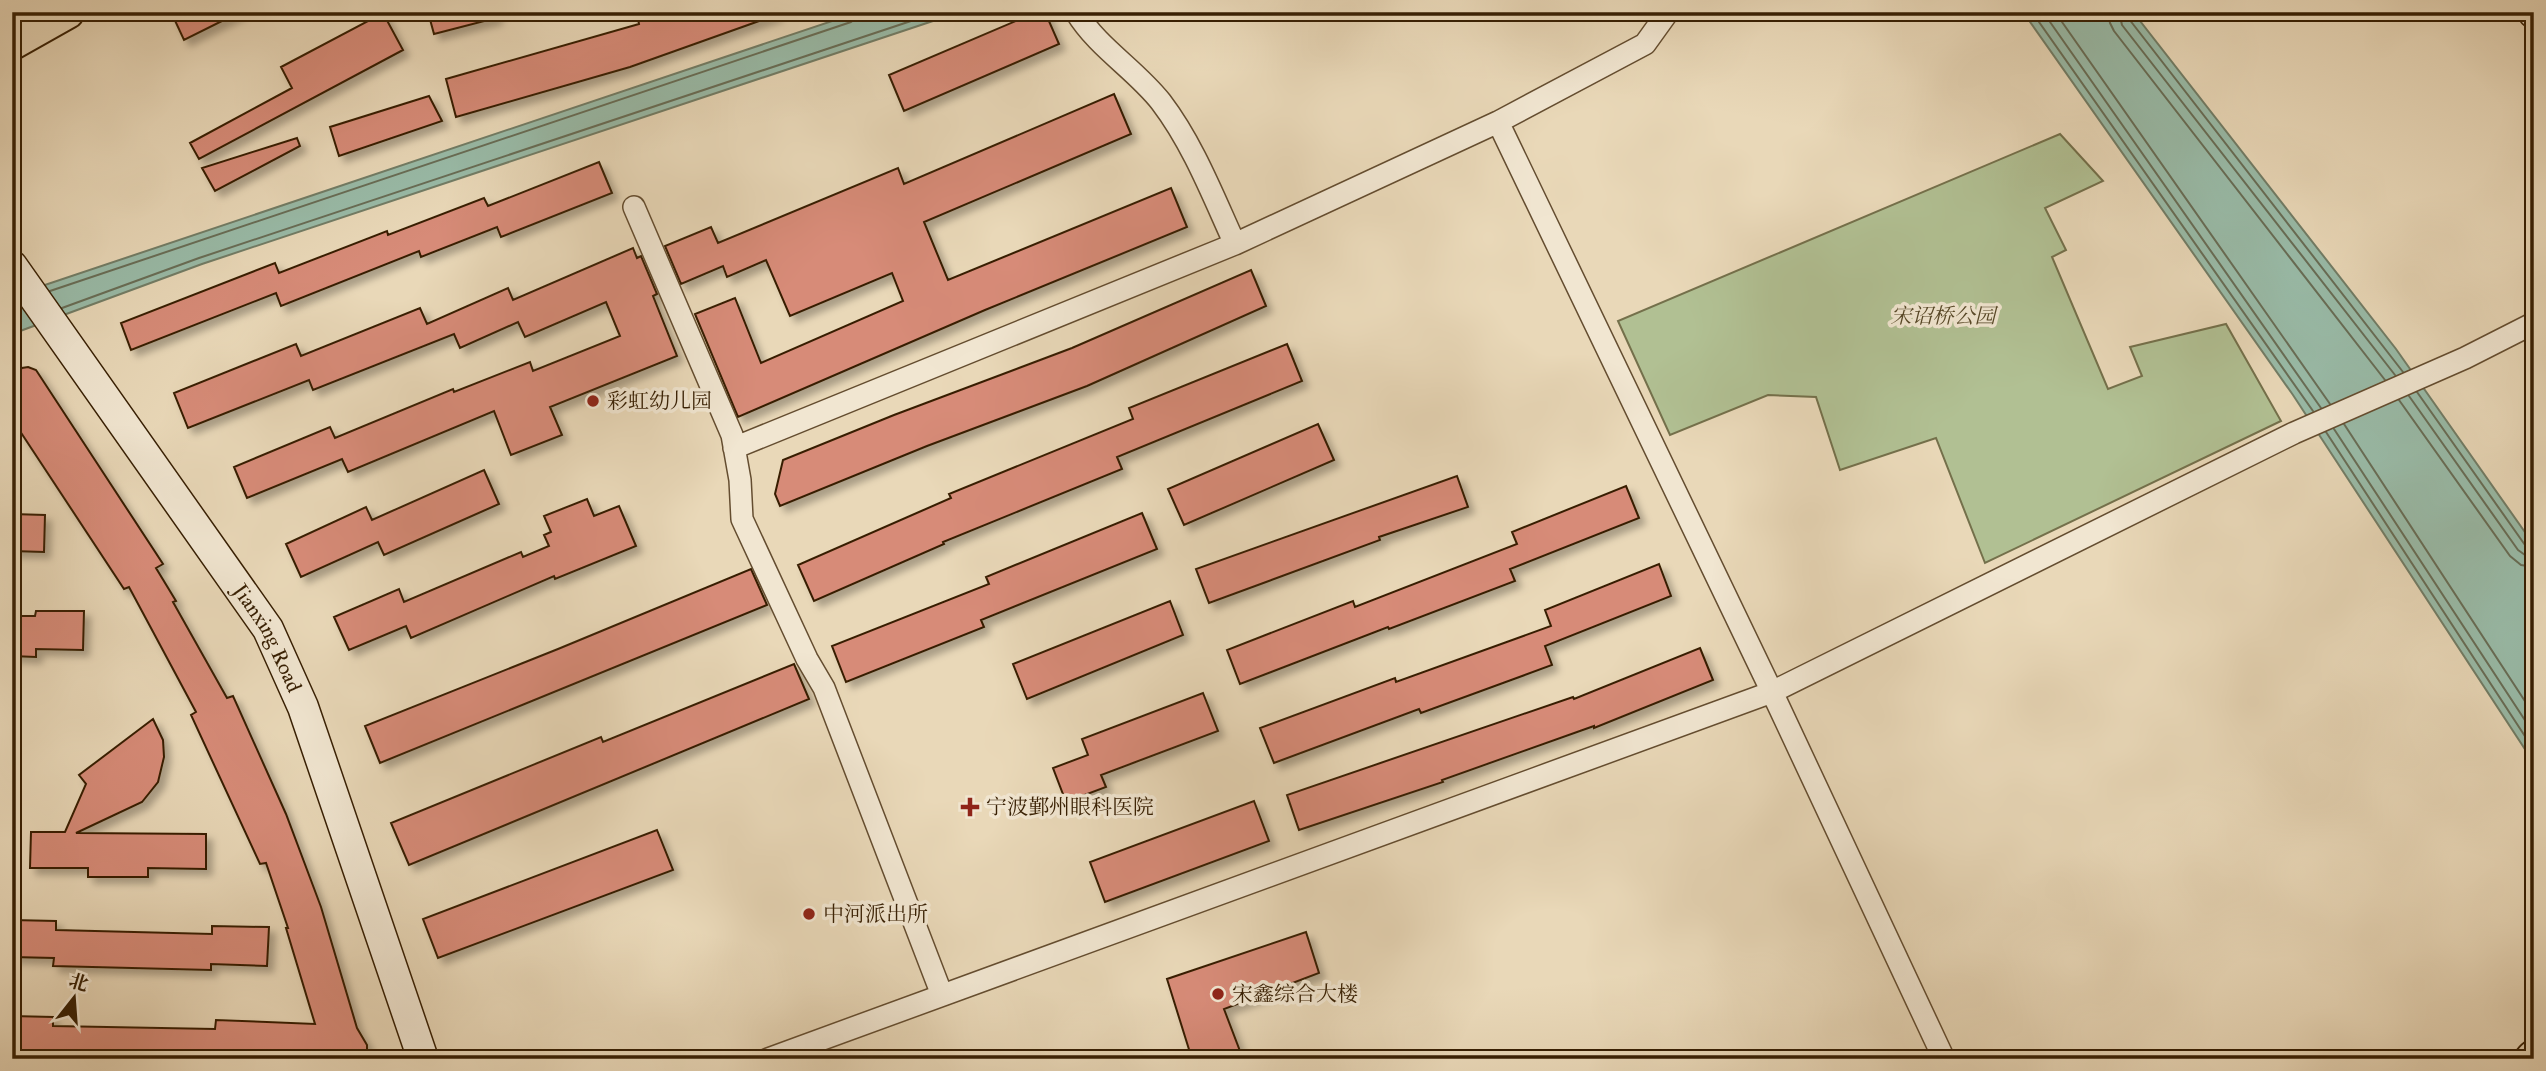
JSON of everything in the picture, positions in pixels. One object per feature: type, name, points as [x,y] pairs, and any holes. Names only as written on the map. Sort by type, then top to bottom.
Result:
[{"type":"main road","points":[[12,43],[67,12]]},
{"type":"street","points":[[1076,12],[1088,31],[1160,100],[1196,156],[1235,244]]},
{"type":"street","points":[[734,448],[1235,244],[1498,122],[1645,44],[1668,12]]},
{"type":"street","points":[[1498,122],[1772,692],[1944,1059]]},
{"type":"street","points":[[634,207],[732,435],[740,480],[742,519],[807,659],[824,688],[942,995]]},
{"type":"street","name":"Jianxing Road","points":[[12,266],[268,629],[303,707],[423,1059]]},
{"type":"street","points":[[768,1059],[1772,692],[2294,433],[2465,358],[2534,323]]},
{"type":"green space","name":"宋诏桥公园","points":[[2060,134],[2103,181],[2045,208],[2066,250],[2052,257],[2108,389],[2142,376],[2130,347],[2226,324],[2281,421],[1985,563],[1936,438],[1840,470],[1816,397],[1768,395],[1670,435],[1618,321]]},
{"type":"water","points":[[859,12],[960,12],[202,264],[12,334],[12,296]]},
{"type":"water","points":[[2023,12],[2133,12],[2396,349],[2534,545],[2534,763],[2293,395]]},
{"type":"building","points":[[171,12],[240,12],[184,40]]},
{"type":"building","points":[[428,12],[496,12],[496,18],[434,34]]},
{"type":"building","points":[[656,12],[776,12],[776,15],[630,67],[456,117],[446,79],[639,24],[638,19]]},
{"type":"building","points":[[1037,12],[1045,12],[1059,44],[904,111],[889,75]]},
{"type":"building","points":[[383,13],[403,50],[199,159],[190,143],[292,88],[281,67]]},
{"type":"building","points":[[1114,94],[1131,134],[924,222],[948,280],[1171,188],[1187,227],[985,310],[738,417],[695,314],[735,298],[761,363],[903,301],[892,273],[790,316],[766,260],[727,277],[723,266],[681,284],[665,246],[711,227],[718,243],[898,168],[904,184]]},
{"type":"building","points":[[429,96],[442,121],[339,156],[330,127]]},
{"type":"building","points":[[297,138],[300,146],[215,191],[202,168]]},
{"type":"building","points":[[599,162],[612,193],[501,237],[497,227],[421,257],[419,251],[281,306],[276,293],[131,350],[121,323],[275,263],[279,273],[387,231],[388,235],[484,198],[488,206]]},
{"type":"building","points":[[633,248],[637,258],[641,256],[657,294],[653,296],[677,356],[550,407],[562,435],[511,455],[494,411],[348,472],[342,459],[247,498],[234,467],[330,427],[335,438],[453,389],[454,392],[530,362],[533,371],[620,336],[606,302],[525,337],[518,322],[460,348],[454,334],[313,390],[309,380],[188,428],[174,393],[296,344],[301,356],[420,308],[427,324],[508,288],[513,300]]},
{"type":"building","points":[[1251,270],[1266,306],[1087,386],[927,446],[780,506],[775,494],[783,460],[1072,348]]},
{"type":"building","points":[[1287,344],[1302,381],[1117,457],[1122,469],[943,542],[944,544],[814,601],[798,565],[951,498],[949,494],[1133,419],[1129,408]]},
{"type":"building","points":[[28,367],[36,370],[163,564],[156,568],[176,601],[173,602],[227,698],[233,696],[286,814],[321,907],[357,1028],[367,1045],[367,1059],[51,1059],[51,1054],[12,1053],[12,1016],[53,1017],[53,1026],[215,1029],[216,1020],[315,1024],[288,928],[266,863],[260,864],[191,715],[196,712],[129,587],[124,589],[12,419],[12,384],[18,372]]},
{"type":"building","points":[[1318,424],[1334,460],[1184,525],[1168,489]]},
{"type":"building","points":[[484,470],[499,504],[384,555],[378,542],[301,577],[286,544],[366,507],[372,520]]},
{"type":"building","points":[[1457,476],[1468,507],[1379,537],[1380,540],[1209,603],[1196,569]]},
{"type":"building","points":[[1626,486],[1639,518],[1510,569],[1515,581],[1240,684],[1227,650],[1353,601],[1355,607],[1517,544],[1512,532]]},
{"type":"building","points":[[587,499],[594,516],[619,506],[636,546],[555,579],[554,576],[411,638],[406,626],[349,650],[334,617],[399,589],[404,602],[521,552],[523,557],[549,546],[544,535],[551,532],[544,516]]},
{"type":"building","points":[[1142,513],[1157,549],[981,620],[984,627],[846,682],[832,646],[989,584],[986,577]]},
{"type":"building","points":[[12,514],[45,515],[44,552],[12,551]]},
{"type":"building","points":[[1659,564],[1671,596],[1545,646],[1552,665],[1421,713],[1419,709],[1274,763],[1260,728],[1395,678],[1396,682],[1551,626],[1545,610]]},
{"type":"building","points":[[751,569],[767,605],[380,763],[365,726]]},
{"type":"building","points":[[1170,601],[1183,635],[1027,699],[1013,664]]},
{"type":"building","points":[[36,611],[84,611],[83,650],[36,649],[36,657],[12,656],[12,616],[35,616]]},
{"type":"building","points":[[1700,648],[1713,680],[1594,728],[1299,830],[1287,795],[1573,697],[1574,699]]},
{"type":"building","points":[[794,664],[809,699],[409,865],[391,823],[601,737],[603,742]]},
{"type":"building","points":[[1203,693],[1218,731],[1101,775],[1106,787],[1066,802],[1053,768],[1088,755],[1082,739]]},
{"type":"building","points":[[153,719],[163,740],[164,757],[158,782],[142,802],[76,833],[206,834],[206,869],[148,868],[148,877],[88,877],[88,868],[30,868],[31,832],[65,832],[86,784],[79,775]]},
{"type":"building","points":[[1254,801],[1269,841],[1105,902],[1090,862]]},
{"type":"building","points":[[657,830],[673,870],[438,958],[423,919]]},
{"type":"building","points":[[12,920],[56,921],[56,930],[212,934],[212,926],[269,927],[267,966],[211,964],[211,970],[53,966],[54,958],[12,957]]},
{"type":"building","name":"宋鑫综合大楼","points":[[1306,932],[1319,973],[1224,1009],[1243,1059],[1192,1059],[1167,979]]},
{"type":"place","name":"彩虹幼儿园","points":[[593,401]]},
{"type":"place","name":"宁波鄞州眼科医院","points":[[970,807]]},
{"type":"place","name":"中河派出所","points":[[809,914]]},
{"type":"place","name":"宋鑫综合大楼","points":[[1218,994]]}]
